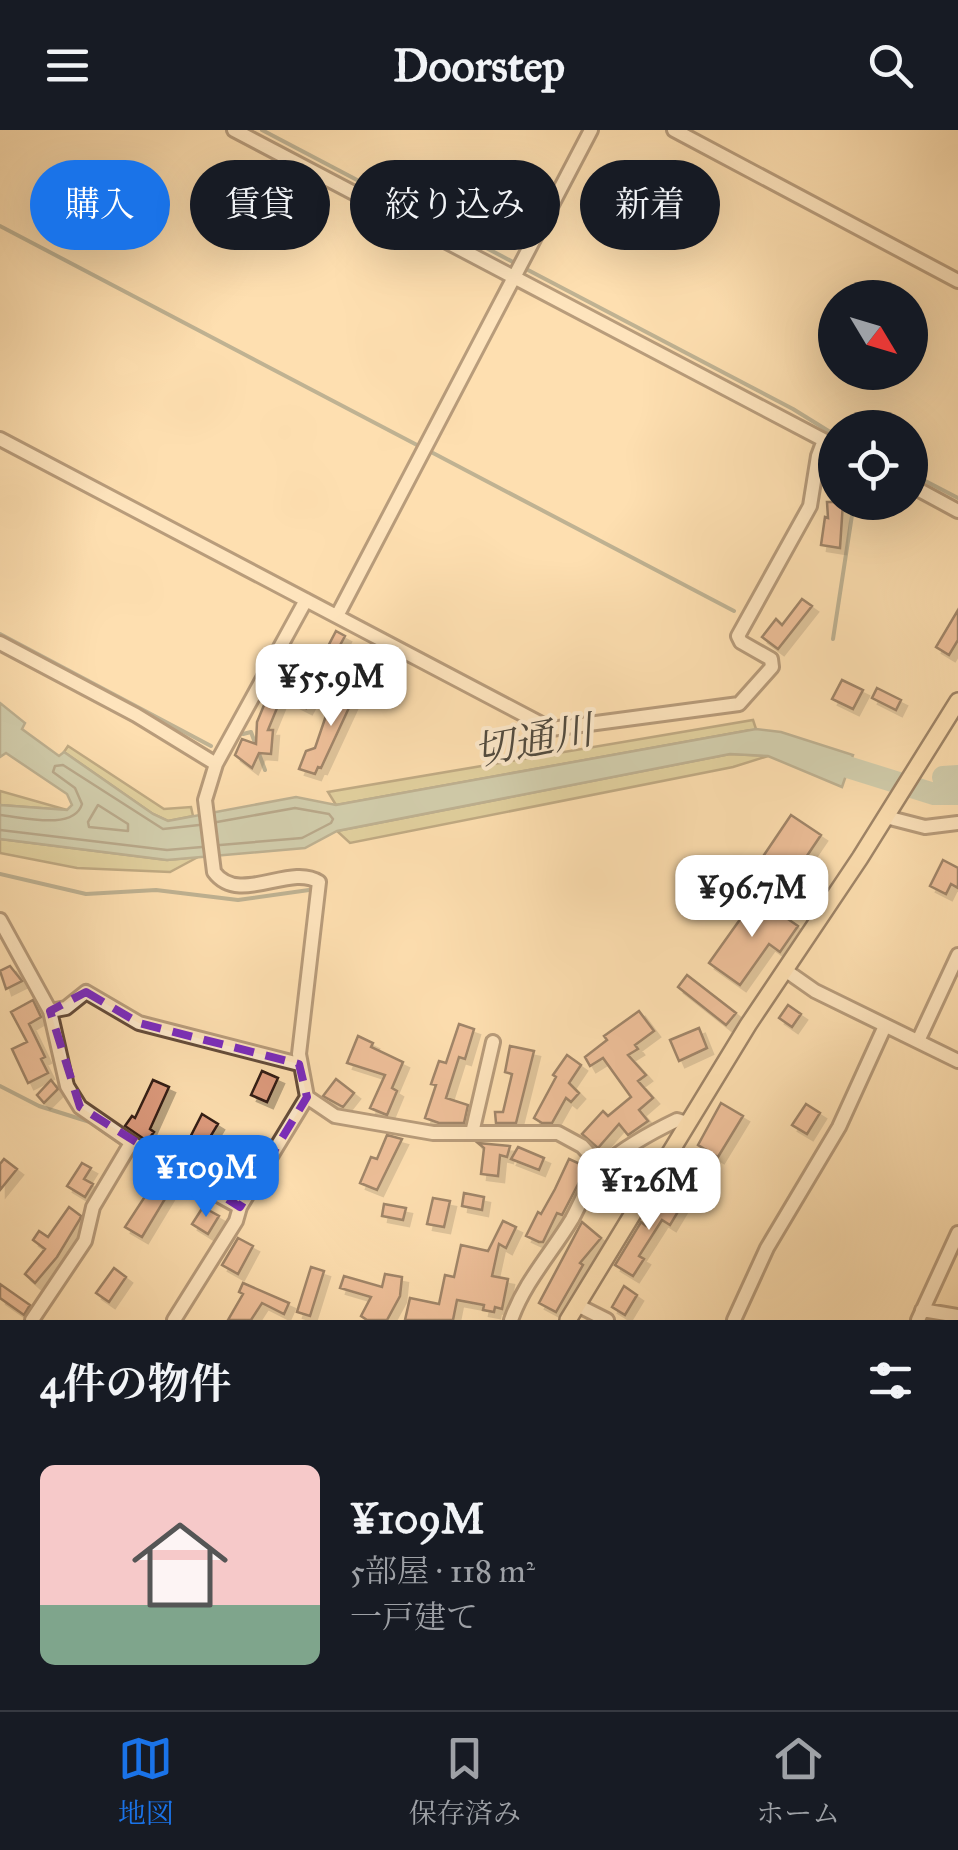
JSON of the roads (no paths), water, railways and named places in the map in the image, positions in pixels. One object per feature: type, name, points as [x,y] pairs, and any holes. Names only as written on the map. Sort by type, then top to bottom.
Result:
[{"type":"main road","points":[[568,1320],[784,970],[958,701]]},
{"type":"street","points":[[234,130],[818,437]]},
{"type":"street","points":[[337,616],[592,130]]},
{"type":"street","points":[[674,130],[958,281]]},
{"type":"street","points":[[0,439],[551,729],[740,704],[772,667],[771,659],[738,636],[810,506],[818,456]]},
{"type":"street","points":[[928,495],[958,511]]},
{"type":"street","points":[[306,600],[216,764],[205,800],[214,872],[220,879],[239,886],[308,877],[319,882],[299,1064],[308,1097],[335,1116],[433,1133],[558,1133],[582,1146],[601,1167]]},
{"type":"street","points":[[0,643],[136,715],[216,764]]},
{"type":"street","points":[[888,814],[926,827],[958,823]]},
{"type":"street","points":[[0,920],[50,1010],[72,1098],[131,1142],[240,1207]]},
{"type":"street","points":[[918,1041],[958,954]]},
{"type":"street","points":[[784,970],[815,992],[958,1061]]},
{"type":"street","points":[[50,1010],[66,1008],[86,992],[139,1023],[299,1064]]},
{"type":"street","points":[[734,1320],[768,1248],[839,1126],[886,1026]]},
{"type":"street","points":[[472,1133],[494,1042]]},
{"type":"street","points":[[174,1320],[308,1097]]},
{"type":"street","points":[[511,1320],[540,1261],[568,1225],[601,1167],[654,1131],[677,1120],[687,1124]]},
{"type":"street","points":[[32,1320],[85,1240],[93,1207],[131,1142]]},
{"type":"street","points":[[958,1233],[920,1315],[958,1316]]},
{"type":"street","points":[[578,1305],[607,1320]]},
{"type":"water","points":[[0,703],[25,723],[22,729],[59,756],[64,752],[168,821],[296,797],[336,805],[756,729],[781,732],[853,755],[842,787],[768,756],[730,754],[337,831],[305,848],[167,860],[0,839],[0,805],[67,810],[72,805],[67,794],[6,753],[0,757]]},
{"type":"waterway","points":[[262,130],[513,262]]},
{"type":"waterway","points":[[0,226],[417,445]]},
{"type":"waterway","points":[[528,270],[818,424]]},
{"type":"waterway","points":[[433,453],[734,611]]},
{"type":"waterway","points":[[928,482],[958,498]]},
{"type":"waterway","points":[[833,639],[851,520]]},
{"type":"waterway","points":[[0,634],[211,746]]},
{"type":"waterway","points":[[243,734],[251,732],[265,770]]},
{"type":"waterway","name":"切通川","points":[[822,759],[934,794],[958,794]]},
{"type":"waterway","name":"切通川","points":[[958,776],[943,777],[958,790]]},
{"type":"waterway","points":[[0,874],[86,894],[156,890],[238,900],[309,890]]},
{"type":"waterway","points":[[0,1086],[39,1106],[90,1122],[123,1145]]}]
